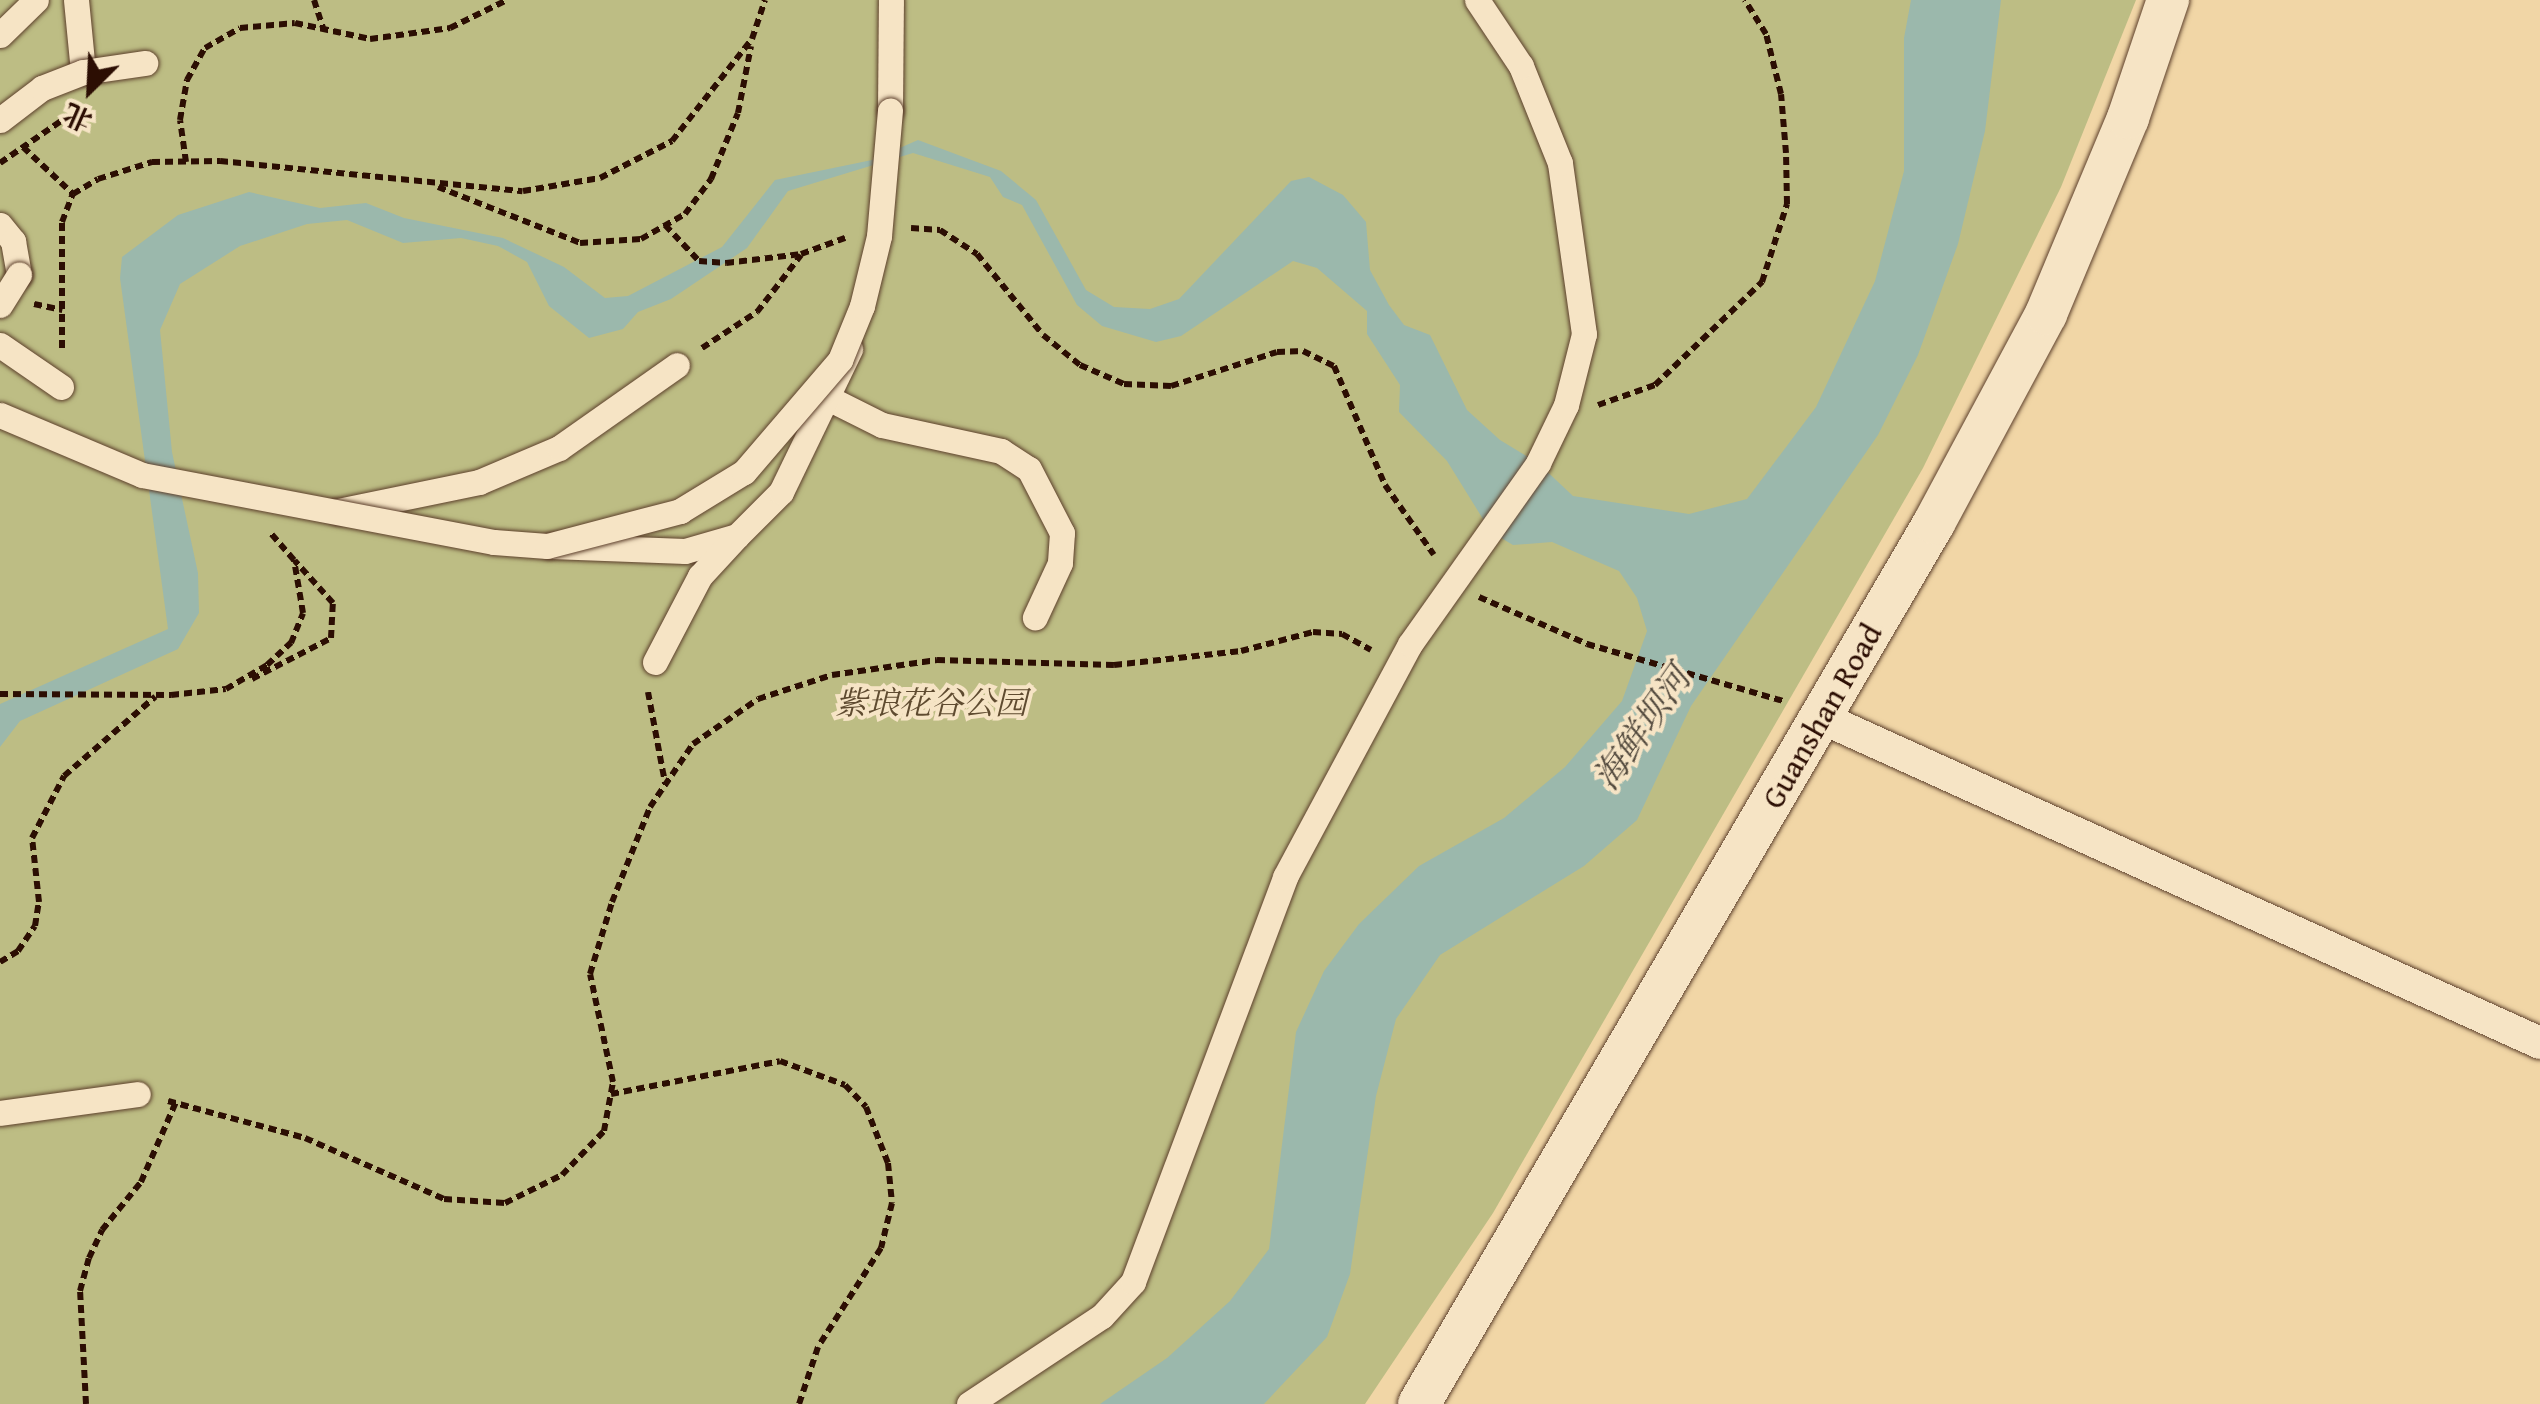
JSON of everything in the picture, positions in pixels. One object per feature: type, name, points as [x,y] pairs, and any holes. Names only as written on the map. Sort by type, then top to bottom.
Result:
[{"type":"street","points":[[0,36],[36,0]]},
{"type":"street","points":[[76,0],[84,72]]},
{"type":"street","points":[[655,662],[700,576],[781,492],[830,400],[862,306],[888,184],[891,0]]},
{"type":"street","points":[[969,1404],[1102,1316],[1133,1282],[1286,878],[1398,667],[1538,463],[1566,405],[1584,334],[1560,164],[1521,66],[1477,0]]},
{"type":"street","name":"Guanshan Road","points":[[1419,1404],[1822,718],[2046,314],[2128,118],[2168,0]]},
{"type":"street","points":[[6,128],[42,88],[84,72],[145,63]]},
{"type":"street","points":[[0,225],[14,241],[19,274],[0,305]]},
{"type":"street","points":[[546,546],[680,512],[744,472],[840,360],[862,306]]},
{"type":"street","points":[[0,344],[62,387]]},
{"type":"street","points":[[329,513],[478,482],[559,448],[677,365]]},
{"type":"street","points":[[830,400],[882,425],[1001,451],[1029,468],[1062,533],[1060,563],[1035,617]]},
{"type":"street","points":[[0,417],[67,448],[142,475],[329,513],[546,546],[685,551],[737,536]]},
{"type":"street","points":[[1822,718],[2540,1043]]},
{"type":"street","points":[[0,1113],[138,1094]]},
{"type":"path","points":[[314,0],[323,29]]},
{"type":"path","points":[[186,162],[180,120],[186,80],[205,48],[240,28],[294,23],[370,39],[450,28],[507,0]]},
{"type":"path","points":[[428,184],[580,243],[640,240],[684,214],[711,180],[738,113],[752,40],[765,0]]},
{"type":"path","points":[[1566,405],[1603,405],[1656,385],[1762,282],[1787,204],[1786,153],[1782,94],[1766,34],[1746,0]]},
{"type":"path","points":[[1752,11],[1756,0]]},
{"type":"path","points":[[62,387],[62,222],[73,194],[152,162],[523,190],[600,178],[672,141],[752,40]]},
{"type":"path","points":[[6,128],[73,194]]},
{"type":"path","points":[[665,225],[699,261],[726,263],[801,254],[864,234]]},
{"type":"path","points":[[901,227],[940,230],[977,254],[1043,335],[1080,365],[1124,384],[1170,386],[1278,352],[1304,351],[1334,366],[1385,485],[1416,536],[1456,580],[1522,618],[1636,660],[1748,686],[1822,718]]},
{"type":"path","points":[[677,365],[757,312],[801,254]]},
{"type":"path","points":[[0,694],[156,696],[226,689],[311,654],[330,638],[333,604],[261,525]]},
{"type":"path","points":[[226,689],[291,643],[303,613],[294,560]]},
{"type":"path","points":[[138,1094],[305,1138],[444,1199],[505,1203],[562,1175],[604,1130],[611,1094],[590,974],[612,902],[666,784],[693,744],[758,699],[832,676],[938,660],[1114,664],[1241,651],[1313,632],[1342,634],[1398,667]]},
{"type":"path","points":[[655,662],[648,691],[650,730],[666,784]]},
{"type":"path","points":[[0,962],[18,952],[35,926],[39,902],[32,838],[64,776],[156,696]]},
{"type":"path","points":[[611,1094],[780,1061],[845,1085],[866,1107],[888,1163],[892,1204],[881,1248],[818,1347],[799,1404]]},
{"type":"path","points":[[86,1404],[80,1291],[89,1258],[102,1230],[141,1182],[176,1102]]},
{"type":"green space","name":"紫琅花谷公园","points":[[0,0],[2136,0],[2061,187],[1923,468],[1493,1213],[1365,1404],[0,1404]]},
{"type":"water","name":"海鲜坝河","points":[[1911,0],[2001,0],[1985,131],[1958,244],[1918,355],[1878,435],[1691,706],[1637,820],[1584,866],[1440,955],[1396,1019],[1376,1096],[1350,1274],[1327,1337],[1264,1404],[1100,1404],[1167,1358],[1230,1301],[1269,1249],[1296,1032],[1324,971],[1359,924],[1419,866],[1504,818],[1565,767],[1622,701],[1647,631],[1637,598],[1619,571],[1552,542],[1513,545],[1491,532],[1447,461],[1399,412],[1400,385],[1367,334],[1367,311],[1317,268],[1293,261],[1181,336],[1156,342],[1102,326],[1077,305],[1022,205],[1003,197],[990,177],[913,153],[788,191],[747,248],[671,299],[638,312],[623,329],[589,338],[549,306],[527,262],[498,246],[461,238],[403,243],[347,220],[307,224],[240,246],[180,284],[160,330],[172,452],[198,573],[199,613],[178,649],[20,721],[0,747],[0,704],[168,629],[120,278],[122,257],[178,215],[249,192],[320,208],[366,203],[404,218],[503,238],[564,267],[605,298],[628,296],[722,247],[775,180],[872,160],[918,140],[1001,171],[1036,200],[1086,290],[1114,307],[1150,309],[1179,299],[1291,181],[1309,177],[1343,195],[1366,222],[1370,270],[1389,305],[1404,325],[1430,335],[1467,410],[1500,440],[1538,463],[1573,496],[1689,514],[1747,499],[1816,407],[1875,281],[1904,171],[1904,38]]}]
